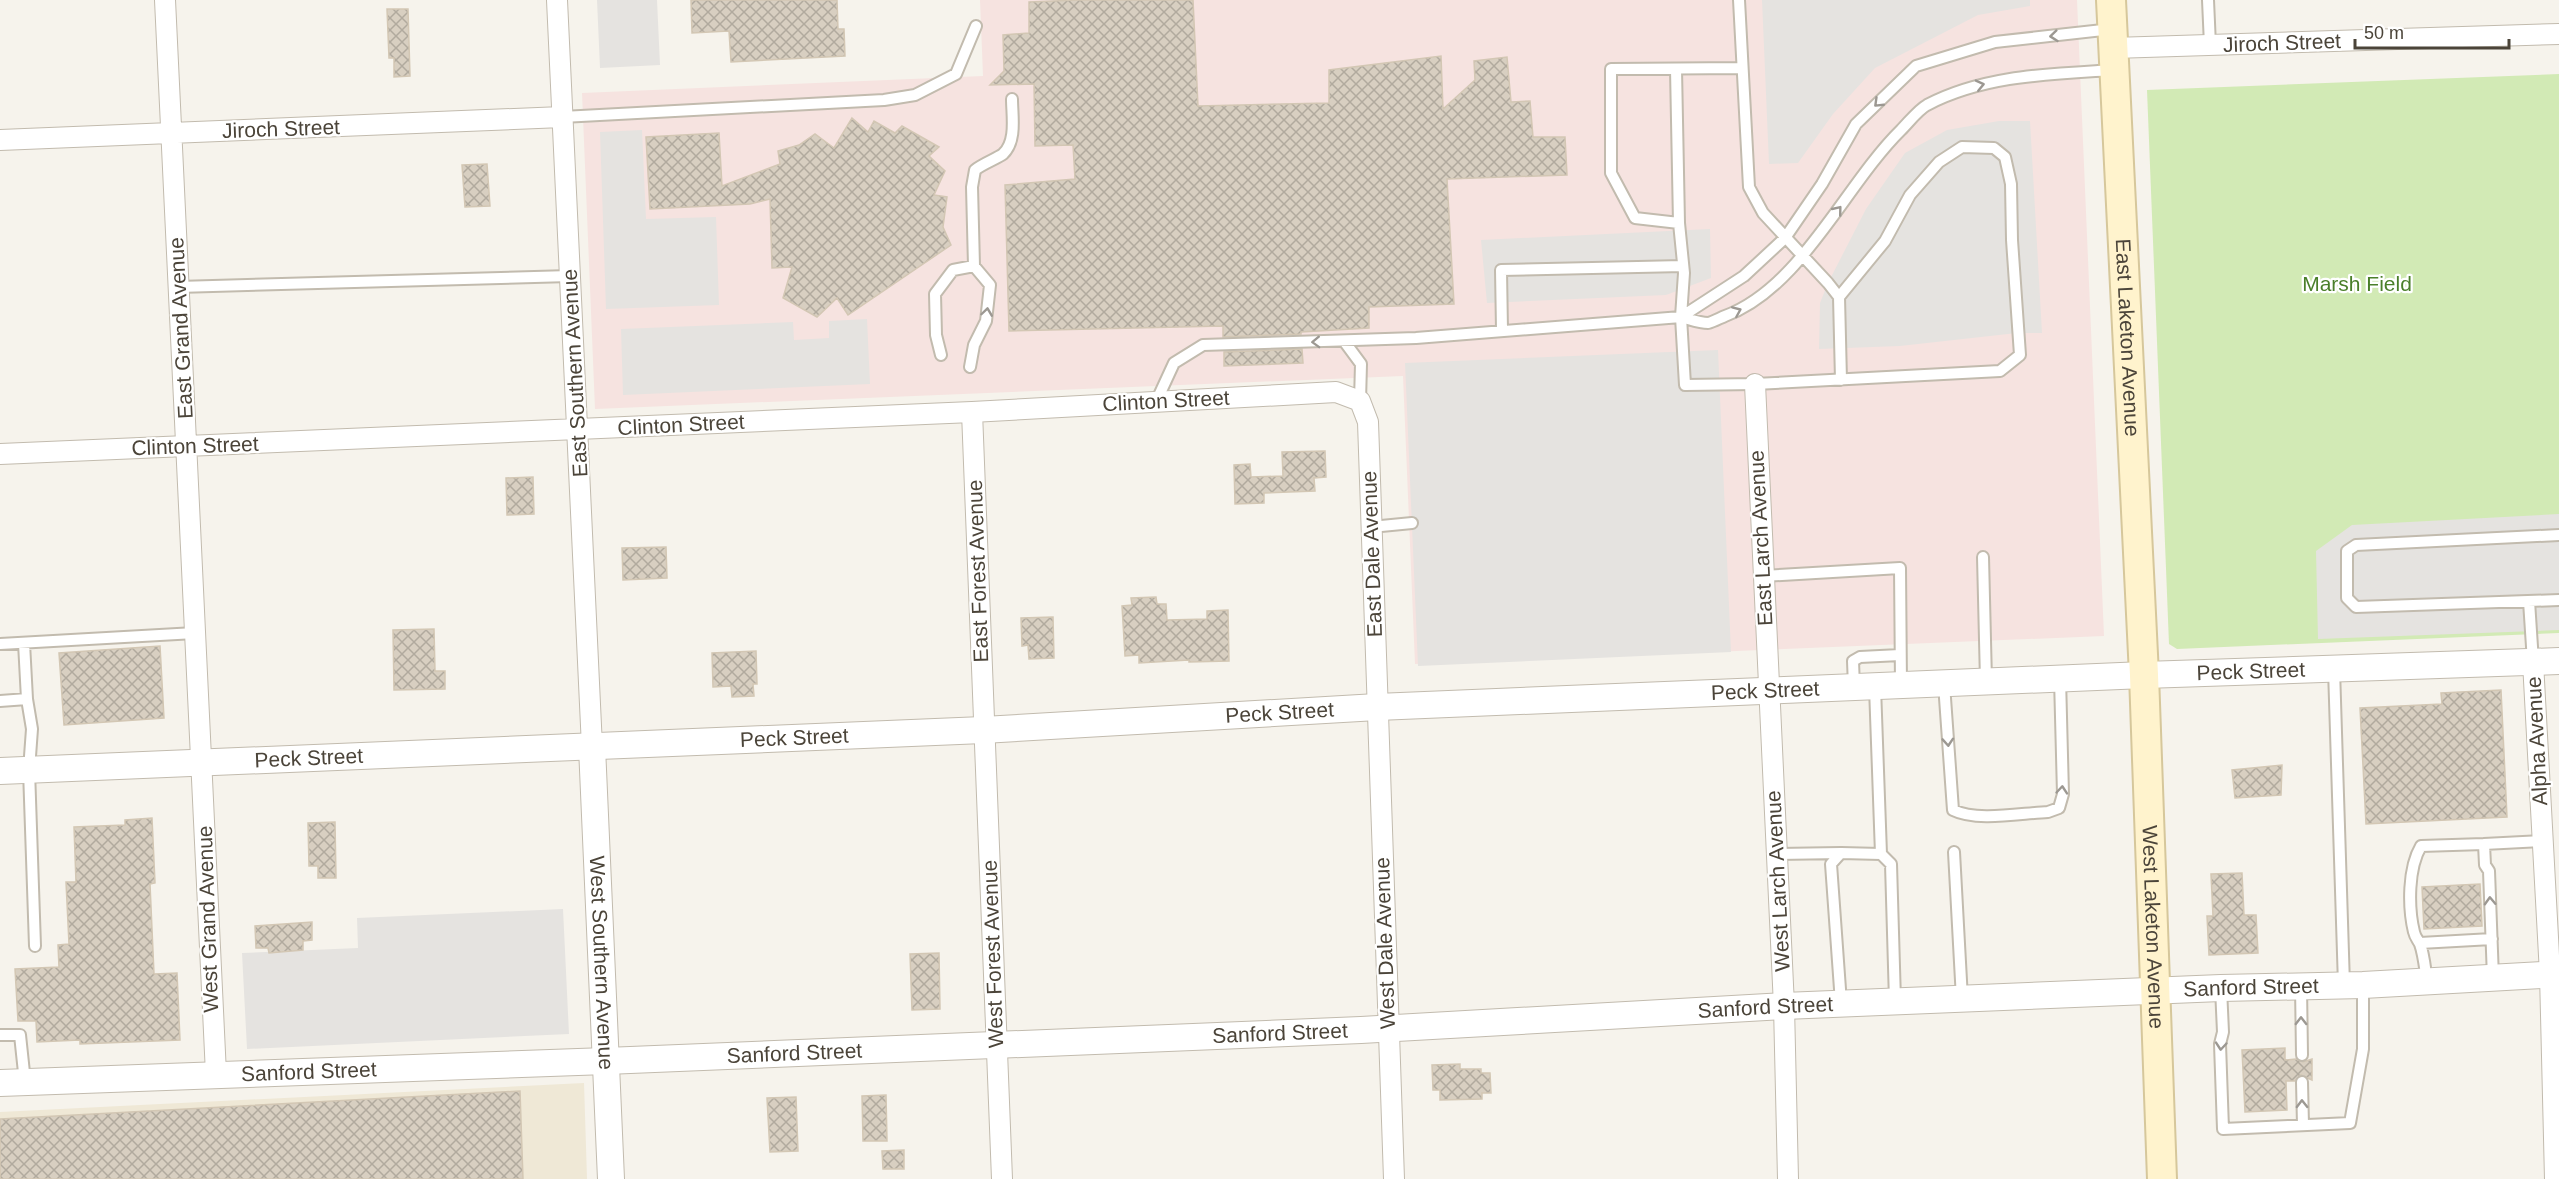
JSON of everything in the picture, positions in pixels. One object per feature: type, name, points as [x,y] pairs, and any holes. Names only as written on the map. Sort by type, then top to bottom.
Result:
[{"type":"main road","name":"East Laketon Avenue","points":[[2111,0],[2144,675]]},
{"type":"main road","name":"West Laketon Avenue","points":[[2144,675],[2162,1179]]},
{"type":"street","name":"East Grand Avenue","points":[[165,0],[202,763]]},
{"type":"street","name":"East Southern Avenue","points":[[557,0],[592,747]]},
{"type":"street","name":"Jiroch Street","points":[[2113,49],[2559,34]]},
{"type":"street","name":"Jiroch Street","points":[[0,140],[562,117]]},
{"type":"street","name":"East Larch Avenue","points":[[1755,384],[1768,692]]},
{"type":"street","name":"Clinton Street","points":[[0,454],[972,412],[1336,392],[1360,401]]},
{"type":"street","name":"East Dale Avenue","points":[[1360,401],[1368,422],[1377,707]]},
{"type":"street","name":"East Forest Avenue","points":[[972,412],[983,729]]},
{"type":"street","name":"Peck Street","points":[[0,771],[983,729],[1377,707],[2060,678],[2559,661]]},
{"type":"street","name":"Alpha Avenue","points":[[2533,662],[2543,841],[2554,974],[2557,1138],[2555,1179]]},
{"type":"street","name":"West Larch Avenue","points":[[1768,692],[1784,1006],[1788,1179]]},
{"type":"street","name":"West Dale Avenue","points":[[1377,707],[1394,1179]]},
{"type":"street","name":"West Forest Avenue","points":[[983,729],[1002,1179]]},
{"type":"street","name":"West Southern Avenue","points":[[592,747],[611,1179]]},
{"type":"street","name":"West Grand Avenue","points":[[202,763],[216,1074]]},
{"type":"street","name":"Sanford Street","points":[[12,1083],[1388,1028],[1784,1006],[2221,988],[2353,985],[2554,974]]},
{"type":"lane","points":[[1739,0],[1749,187],[1762,213],[1828,282],[1839,297],[1841,380]]},
{"type":"lane","points":[[2208,0],[2210,45]]},
{"type":"lane","points":[[562,117],[872,100],[915,95],[956,74],[976,26]]},
{"type":"lane","points":[[1681,317],[1744,276],[1785,238],[1822,184],[1856,124],[1916,66],[1995,42],[2113,49]]},
{"type":"lane","points":[[1156,402],[1174,363],[1203,345],[1416,338],[1681,317],[1708,323],[1743,309],[1775,284],[1801,256],[1846,199],[1880,150],[1925,106],[1975,86],[2042,74],[2113,49]]},
{"type":"lane","points":[[1679,223],[1635,218],[1611,173],[1611,69],[1742,68]]},
{"type":"lane","points":[[1676,69],[1679,223],[1683,266],[1681,317],[1685,385],[1755,384],[2000,371],[2020,355],[2012,240],[2011,184],[2005,157],[1994,148],[1962,147],[1939,162],[1910,195],[1885,240],[1839,297]]},
{"type":"lane","points":[[970,367],[974,345],[986,321],[990,285],[974,266],[972,187],[975,170],[987,161],[1003,154],[1012,139],[1012,99]]},
{"type":"lane","points":[[941,355],[936,335],[935,294],[953,270],[974,266]]},
{"type":"lane","points":[[1502,330],[1501,270],[1683,266]]},
{"type":"lane","points":[[178,287],[570,276]]},
{"type":"lane","points":[[1344,341],[1361,364],[1360,401]]},
{"type":"lane","points":[[1371,527],[1412,524]]},
{"type":"lane","points":[[2559,535],[2356,545],[2347,551],[2347,598],[2356,607],[2559,600]]},
{"type":"lane","points":[[1983,557],[1986,681]]},
{"type":"lane","points":[[1763,576],[1900,568],[1901,685]]},
{"type":"lane","points":[[2529,601],[2533,662]]},
{"type":"lane","points":[[0,644],[195,633]]},
{"type":"lane","points":[[24,643],[27,699],[32,729],[29,770],[35,946]]},
{"type":"lane","points":[[1895,1002],[1891,864],[1881,854],[1864,687],[1854,662],[1860,657],[1900,655]]},
{"type":"lane","points":[[2221,988],[2223,1130],[2350,1123],[2363,1049],[2353,985],[2334,669]]},
{"type":"lane","points":[[1944,683],[1953,810],[1963,815],[2048,812],[2059,808],[2063,794],[2060,678]]},
{"type":"lane","points":[[0,701],[27,699]]},
{"type":"lane","points":[[2427,981],[2420,943],[2414,935],[2412,924],[2411,875],[2413,861],[2421,846],[2543,841]]},
{"type":"lane","points":[[2484,843],[2485,865],[2489,871],[2493,978]]},
{"type":"lane","points":[[1954,852],[1962,999]]},
{"type":"lane","points":[[1841,853],[1831,864],[1841,1004]]},
{"type":"lane","points":[[1776,854],[1881,854]]},
{"type":"lane","points":[[2420,943],[2492,939]]},
{"type":"lane","points":[[2301,986],[2301,1055]]},
{"type":"lane","points":[[0,1035],[20,1035],[12,1083]]},
{"type":"lane","points":[[2302,1082],[2303,1125]]},
{"type":"shaded area","points":[[597,0],[657,0],[660,65],[600,68]]},
{"type":"shaded area","points":[[980,0],[2077,0],[2104,636],[1415,664],[1403,376],[595,409],[582,93],[983,76]]},
{"type":"shaded area","points":[[1762,0],[2030,0],[2030,6],[1978,15],[1875,68],[1833,114],[1798,163],[1769,164]]},
{"type":"shaded area","points":[[1999,121],[2030,121],[2042,333],[2017,333],[1900,346],[1819,349],[1820,303],[1828,283],[1866,209],[1905,153],[1947,130]]},
{"type":"shaded area","points":[[642,130],[646,219],[716,217],[719,305],[606,309],[600,132]]},
{"type":"shaded area","points":[[1710,229],[1711,278],[1666,295],[1487,303],[1481,240]]},
{"type":"shaded area","points":[[867,319],[870,384],[623,395],[621,329],[793,322],[794,340],[829,338],[829,321]]},
{"type":"shaded area","points":[[1718,350],[1731,652],[1418,666],[1405,363]]},
{"type":"shaded area","points":[[2559,514],[2559,630],[2318,639],[2316,551],[2352,525]]},
{"type":"shaded area","points":[[563,909],[569,1034],[247,1049],[242,953],[358,948],[357,918]]},
{"type":"shaded area","points":[[584,1083],[587,1179],[0,1179],[0,1112]]},
{"type":"green space","name":"Marsh Field","points":[[2559,74],[2559,633],[2177,649],[2169,644],[2147,90]]},
{"type":"building","points":[[691,0],[837,0],[838,29],[844,29],[845,56],[731,62],[729,31],[692,33]]},
{"type":"building","points":[[1193,0],[1198,106],[1329,103],[1329,70],[1441,56],[1443,109],[1475,80],[1474,61],[1507,57],[1511,102],[1530,101],[1533,137],[1565,137],[1567,175],[1447,179],[1454,304],[1369,307],[1369,328],[1301,332],[1301,334],[1223,337],[1223,326],[1009,331],[1005,185],[1075,179],[1073,145],[1035,146],[1034,84],[990,85],[1004,71],[1003,35],[1029,33],[1029,2]]},
{"type":"building","points":[[387,9],[408,9],[410,76],[394,77],[394,58],[389,58]]},
{"type":"building","points":[[852,118],[868,132],[874,121],[895,133],[902,126],[939,147],[929,156],[945,171],[934,195],[947,197],[943,227],[951,245],[848,315],[837,298],[817,317],[783,298],[792,267],[772,268],[770,199],[750,204],[650,209],[646,137],[719,133],[722,186],[780,164],[778,151],[799,145],[815,134],[834,148]]},
{"type":"building","points":[[487,164],[490,206],[465,207],[462,165]]},
{"type":"building","points":[[1302,349],[1303,363],[1224,366],[1224,352]]},
{"type":"building","points":[[1325,451],[1326,477],[1314,478],[1315,491],[1264,493],[1264,503],[1235,504],[1234,465],[1250,464],[1251,477],[1283,476],[1282,452]]},
{"type":"building","points":[[533,477],[534,514],[507,515],[506,478]]},
{"type":"building","points":[[666,547],[667,578],[623,580],[622,548]]},
{"type":"building","points":[[1156,597],[1157,604],[1166,604],[1167,620],[1207,619],[1207,611],[1228,610],[1229,661],[1189,662],[1189,660],[1139,663],[1139,655],[1125,656],[1122,606],[1132,605],[1131,598]]},
{"type":"building","points":[[1053,617],[1054,658],[1029,659],[1028,645],[1022,646],[1021,618]]},
{"type":"building","points":[[434,629],[435,671],[445,671],[445,689],[394,690],[393,630]]},
{"type":"building","points":[[160,646],[164,718],[64,725],[59,653]]},
{"type":"building","points":[[756,651],[757,684],[753,684],[754,696],[732,697],[731,686],[713,687],[712,653]]},
{"type":"building","points":[[2501,690],[2507,817],[2366,824],[2360,708],[2442,704],[2441,693]]},
{"type":"building","points":[[2282,765],[2281,795],[2235,798],[2232,770]]},
{"type":"building","points":[[152,818],[155,883],[150,884],[154,974],[177,973],[180,1040],[80,1044],[80,1040],[37,1042],[36,1021],[18,1021],[15,969],[59,967],[58,945],[69,944],[66,882],[76,882],[74,827],[125,825],[125,820]]},
{"type":"building","points":[[335,822],[336,878],[318,878],[318,866],[309,866],[308,823]]},
{"type":"building","points":[[2242,873],[2244,915],[2256,915],[2258,953],[2209,955],[2207,916],[2213,916],[2211,874]]},
{"type":"building","points":[[2480,884],[2482,926],[2424,929],[2422,887]]},
{"type":"building","points":[[312,922],[312,940],[303,941],[303,950],[269,953],[268,948],[256,948],[255,926]]},
{"type":"building","points":[[939,953],[940,1009],[912,1010],[910,954]]},
{"type":"building","points":[[2285,1048],[2285,1060],[2296,1059],[2303,1062],[2312,1059],[2312,1080],[2301,1075],[2295,1081],[2286,1081],[2287,1110],[2245,1112],[2242,1050]]},
{"type":"building","points":[[1460,1064],[1460,1069],[1481,1069],[1481,1073],[1490,1073],[1491,1093],[1482,1093],[1482,1099],[1440,1100],[1440,1090],[1433,1090],[1432,1065]]},
{"type":"building","points":[[520,1091],[523,1179],[0,1179],[0,1119]]},
{"type":"building","points":[[886,1095],[887,1141],[863,1141],[862,1096]]},
{"type":"building","points":[[796,1097],[798,1151],[770,1152],[767,1098]]},
{"type":"building","points":[[904,1150],[904,1169],[883,1169],[882,1151]]}]
